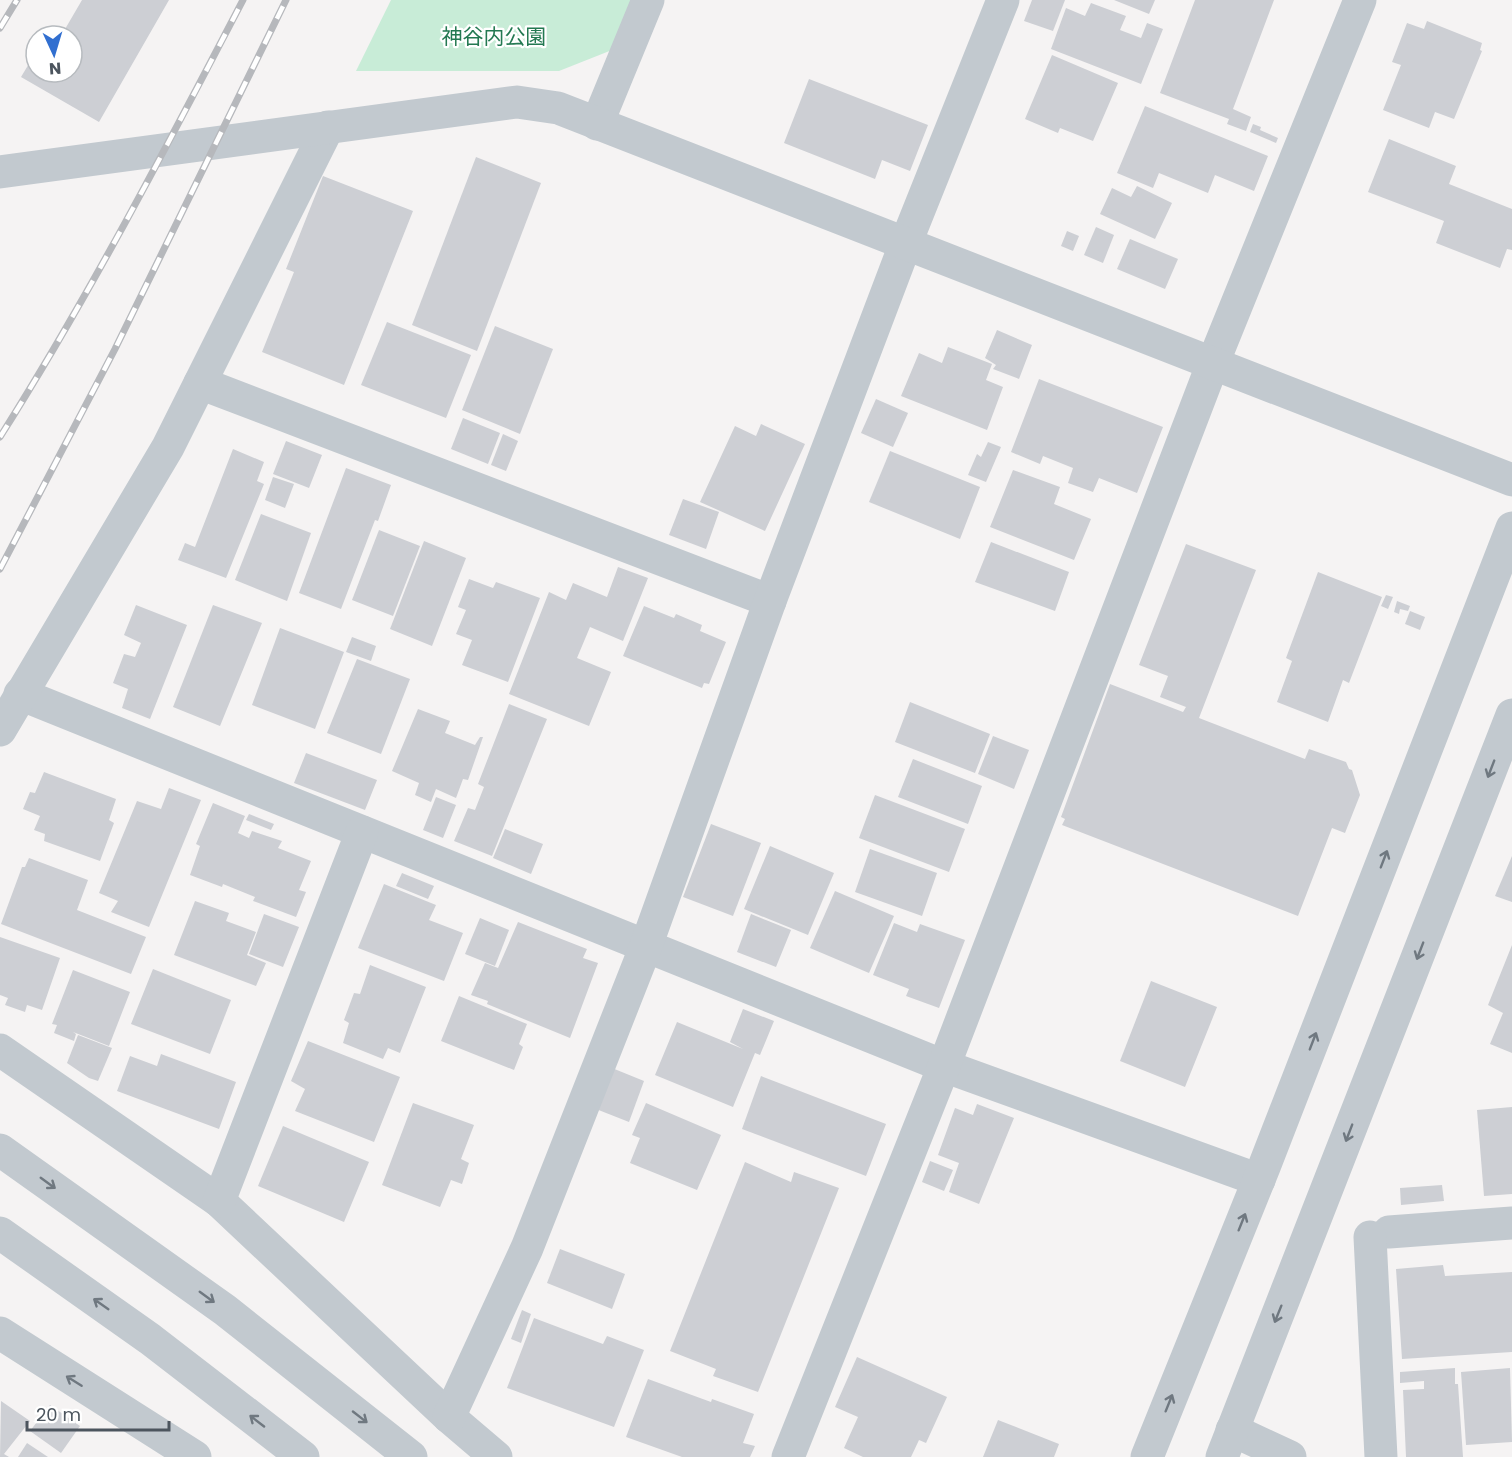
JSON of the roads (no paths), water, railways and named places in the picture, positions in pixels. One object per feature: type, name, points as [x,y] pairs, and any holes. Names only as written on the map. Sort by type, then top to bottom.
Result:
[{"type":"street","points":[[597,124],[648,0]]},
{"type":"street","points":[[448,1417],[527,1248],[646,946],[770,601],[905,245],[1003,0]]},
{"type":"street","points":[[789,1457],[944,1066],[1213,363],[1360,0]]},
{"type":"street","points":[[0,172],[517,102],[558,108],[1512,480]]},
{"type":"street","points":[[0,730],[168,447],[328,126]]},
{"type":"street","points":[[200,383],[770,601]]},
{"type":"street","points":[[1147,1457],[1259,1180],[1512,528]]},
{"type":"street","points":[[20,694],[944,1066],[1259,1180]]},
{"type":"street","points":[[1290,1457],[1227,1443],[1512,715]]},
{"type":"street","points":[[219,1201],[362,832]]},
{"type":"street","points":[[0,1050],[219,1201],[448,1417],[496,1457]]},
{"type":"street","points":[[0,1150],[225,1310],[411,1457]]},
{"type":"street","points":[[1381,1457],[1379,1235],[1512,1223]]},
{"type":"street","points":[[0,1233],[150,1339],[303,1457]]},
{"type":"street","points":[[0,1334],[195,1457]]},
{"type":"railway","points":[[0,28],[17,0]]},
{"type":"railway","points":[[0,437],[96,276],[243,0]]},
{"type":"railway","points":[[0,569],[115,349],[286,0]]},
{"type":"park label","name":"神谷内公園","points":[[494,36]]}]
